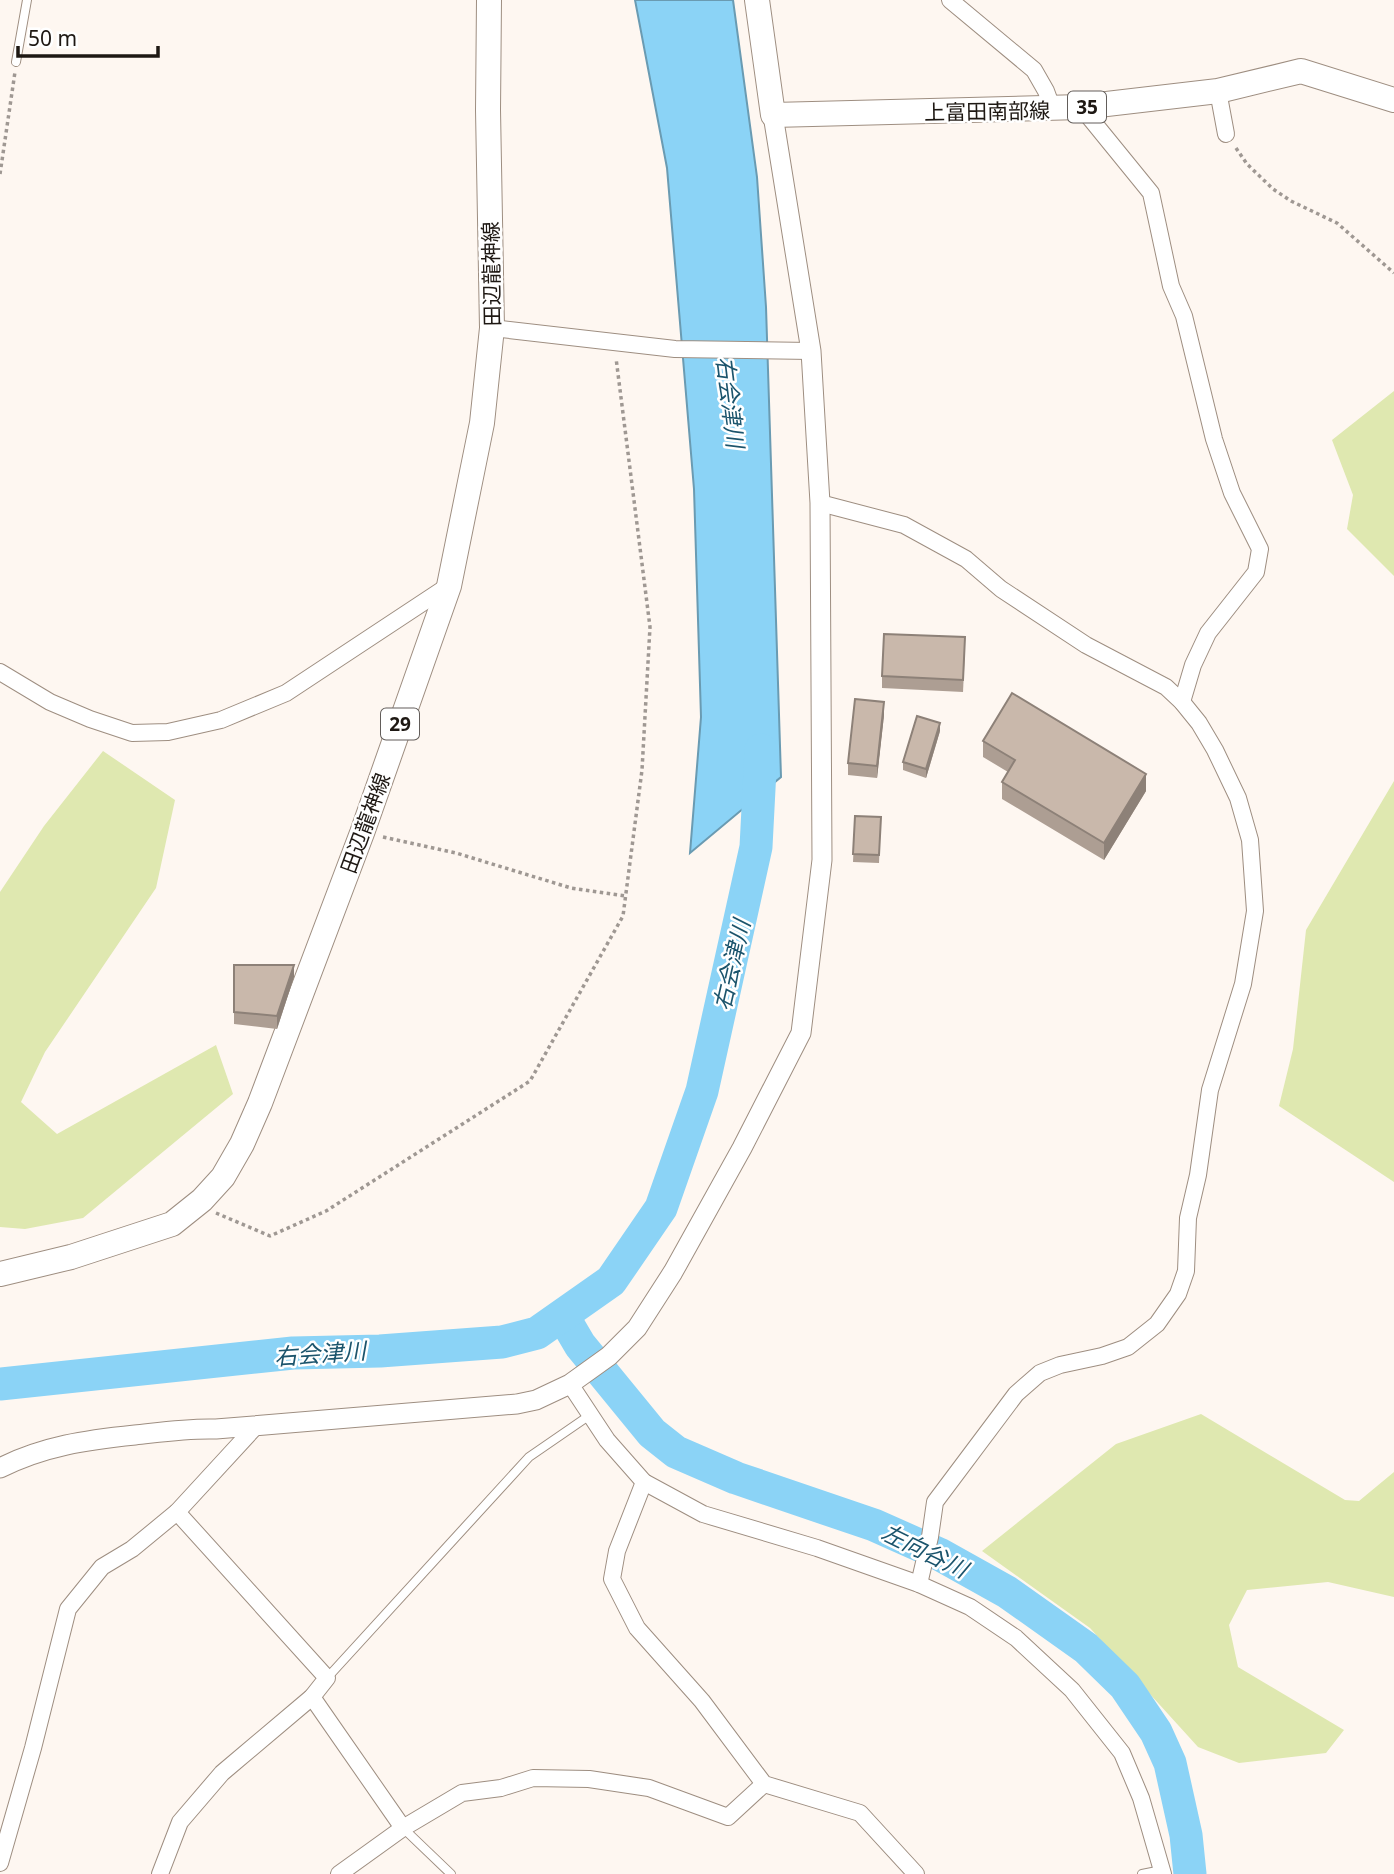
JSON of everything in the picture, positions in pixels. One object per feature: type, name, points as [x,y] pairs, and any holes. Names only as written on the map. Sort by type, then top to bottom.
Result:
[{"type":"main road","name":"田辺龍神線","points":[[0,1274],[71,1257],[172,1224],[202,1200],[223,1177],[260,1104],[362,833],[449,586],[482,424],[492,328],[489,0]]},
{"type":"main road","points":[[757,0],[773,115]]},
{"type":"main road","name":"上富田南部線","points":[[773,115],[1054,110],[1218,91],[1301,71],[1394,100]]},
{"type":"street","points":[[950,0],[1034,70],[1054,110]]},
{"type":"street","points":[[1218,91],[1226,134]]},
{"type":"street","points":[[1081,107],[1151,193],[1171,286],[1184,316],[1214,439],[1232,493],[1260,549],[1256,572],[1208,633],[1193,665],[1182,702]]},
{"type":"street","points":[[0,1468],[27,1454],[71,1442],[191,1428],[216,1429],[517,1404],[536,1400],[575,1381],[610,1356],[637,1328],[673,1272],[742,1148],[801,1033],[822,860],[820,503],[811,351],[773,115]]},
{"type":"street","points":[[492,328],[675,349],[811,351]]},
{"type":"street","points":[[820,503],[904,525],[966,559],[1001,589],[1086,645],[1166,687],[1182,702],[1215,750],[1238,799],[1250,840],[1255,911],[1243,984],[1210,1090],[1198,1175],[1188,1218],[1186,1271],[1178,1294],[1157,1324],[1128,1347],[1040,1373],[1016,1394],[935,1502],[919,1584]]},
{"type":"street","points":[[0,672],[50,702],[90,719],[132,733],[168,732],[221,720],[286,693],[449,586]]},
{"type":"street","points":[[575,1381],[590,1415],[607,1440],[644,1482],[703,1514],[919,1584],[970,1607],[1016,1638],[1073,1690],[1122,1753],[1141,1798],[1165,1873]]},
{"type":"street","points":[[0,1863],[33,1748],[68,1609],[102,1567],[132,1549],[177,1512],[257,1425]]},
{"type":"street","points":[[644,1482],[617,1551],[612,1579],[637,1628],[702,1701],[764,1784],[860,1813],[916,1874]]},
{"type":"street","points":[[160,1874],[180,1822],[188,1812],[222,1773],[312,1697],[327,1678],[177,1512]]},
{"type":"street","points":[[312,1697],[403,1828]]},
{"type":"street","points":[[339,1874],[403,1828],[462,1793],[501,1788],[533,1778],[589,1779],[649,1788],[728,1817],[764,1784]]},
{"type":"lane","points":[[16,62],[27,0]]},
{"type":"lane","points":[[327,1678],[529,1457],[590,1415]]},
{"type":"lane","points":[[403,1828],[451,1874]]},
{"type":"lane","points":[[1142,1874],[1165,1873]]},
{"type":"path","points":[[0,174],[16,62]]},
{"type":"path","points":[[1226,134],[1247,164],[1273,189],[1291,201],[1337,223],[1394,273]]},
{"type":"path","points":[[202,1200],[217,1214],[270,1236],[326,1210],[530,1081],[623,916],[642,770],[650,627],[614,342]]},
{"type":"path","points":[[362,833],[456,853],[571,888],[625,896]]},
{"type":"green space","points":[[1394,391],[1394,576],[1347,529],[1353,495],[1332,440]]},
{"type":"green space","points":[[103,751],[175,800],[156,888],[45,1052],[21,1102],[57,1134],[216,1045],[233,1094],[83,1218],[25,1229],[0,1227],[0,892],[44,826]]},
{"type":"green space","points":[[1394,781],[1394,1182],[1279,1106],[1293,1049],[1306,930]]},
{"type":"green space","points":[[1201,1414],[1345,1500],[1359,1501],[1394,1472],[1394,1597],[1328,1582],[1247,1590],[1229,1625],[1238,1667],[1344,1730],[1326,1753],[1239,1763],[1198,1747],[1090,1628],[982,1551],[1116,1444]]},
{"type":"water","points":[[635,0],[733,0],[757,177],[766,307],[781,777],[690,853],[701,717],[694,489],[667,168]]},
{"type":"building","points":[[884,634],[965,637],[963,680],[882,676]]},
{"type":"building","points":[[1012,693],[1146,774],[1104,843],[1002,782],[1015,760],[983,741]]},
{"type":"building","points":[[855,699],[884,702],[877,766],[848,763]]},
{"type":"building","points":[[917,716],[940,723],[926,769],[903,762]]},
{"type":"building","points":[[855,816],[881,817],[879,855],[853,854]]},
{"type":"building","points":[[234,965],[294,965],[277,1016],[234,1012]]},
{"type":"waterway","name":"右会津川","points":[[0,1384],[293,1353],[380,1351],[502,1342],[537,1333],[611,1281],[661,1208],[702,1091],[756,847],[761,750]]},
{"type":"waterway","name":"左向谷川","points":[[563,1316],[580,1345],[652,1433],[676,1452],[736,1478],[874,1525],[939,1554],[1007,1592],[1086,1648],[1125,1686],[1156,1732],[1170,1763],[1186,1835],[1190,1874]]}]
